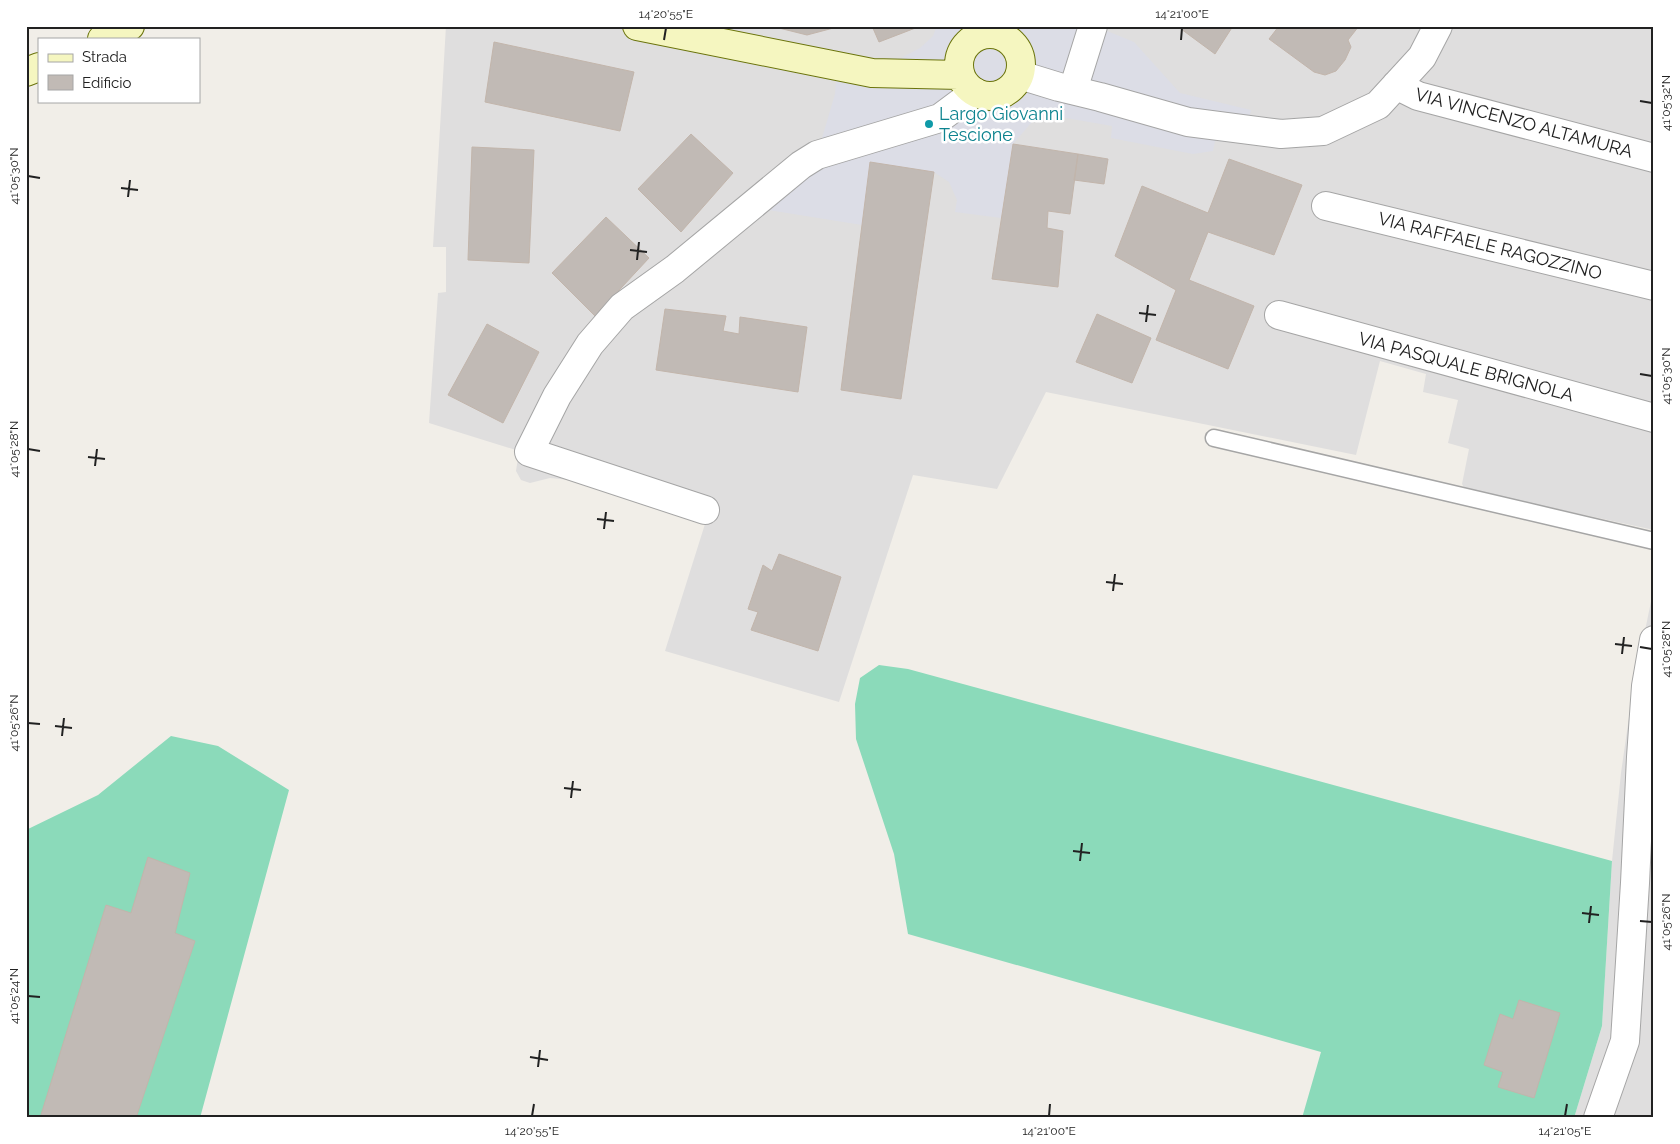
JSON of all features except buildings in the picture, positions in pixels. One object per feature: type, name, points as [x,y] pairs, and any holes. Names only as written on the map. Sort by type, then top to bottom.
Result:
[{"type":"street","points":[[104,26],[103,38],[130,26]]},
{"type":"street","points":[[637,26],[872,73],[967,83]]},
{"type":"street","points":[[1073,90],[1093,26]]},
{"type":"street","points":[[1020,75],[1188,122],[1281,134],[1323,130],[1378,105],[1422,57],[1438,26]]},
{"type":"street","points":[[979,31],[1000,35],[1009,39],[1016,47],[1020,56],[1022,66],[1016,84],[1000,95],[982,96],[967,83],[959,65],[960,55],[965,46],[979,31]]},
{"type":"street","points":[[26,72],[38,67]]},
{"type":"street","points":[[706,510],[529,452],[557,396],[590,344],[622,308],[675,269],[801,165],[818,155],[940,118],[967,83]]},
{"type":"street","name":"VIA VINCENZO ALTAMURA","points":[[1396,85],[1418,96],[1654,158]]},
{"type":"street","name":"VIA RAFFAELE RAGOZZINO","points":[[1326,206],[1654,286]]},
{"type":"street","name":"VIA PASQUALE BRIGNOLA","points":[[1279,315],[1654,418]]},
{"type":"street","points":[[1598,1118],[1625,1041],[1641,748],[1646,686],[1654,640]]},
{"type":"lane","points":[[1214,438],[1654,541]]},
{"type":"shaded area","points":[[446,26],[1654,26],[1654,530],[1465,489],[1462,484],[1469,449],[1448,443],[1458,400],[1423,392],[1426,374],[1380,361],[1356,455],[1046,392],[997,489],[913,475],[839,702],[665,651],[705,524],[580,481],[550,478],[530,483],[521,480],[516,471],[519,451],[429,423],[438,293],[446,292],[446,247],[433,247]]},
{"type":"shaded area","name":"Largo Giovanni Tescione","points":[[937,26],[1095,26],[1134,42],[1180,93],[1251,110],[1244,143],[1215,141],[1213,151],[1193,154],[1111,138],[1112,126],[1049,115],[1032,122],[1013,144],[1001,218],[955,212],[957,200],[949,182],[934,172],[870,162],[862,225],[762,209],[817,155],[835,94],[837,66],[871,59],[901,58],[920,48],[933,36]]},
{"type":"shaded area","points":[[1654,587],[1654,1118],[1574,1118],[1602,1026],[1612,861],[1621,773],[1633,689]]},
{"type":"green space","points":[[879,665],[908,669],[1612,861],[1602,1026],[1574,1118],[1302,1118],[1321,1052],[908,934],[894,854],[856,739],[855,704],[860,678]]},
{"type":"green space","points":[[171,736],[218,746],[289,790],[200,1118],[26,1118],[26,830],[98,795]]},
{"type":"place","name":"Largo Giovanni Tescione","points":[[929,124]]}]
